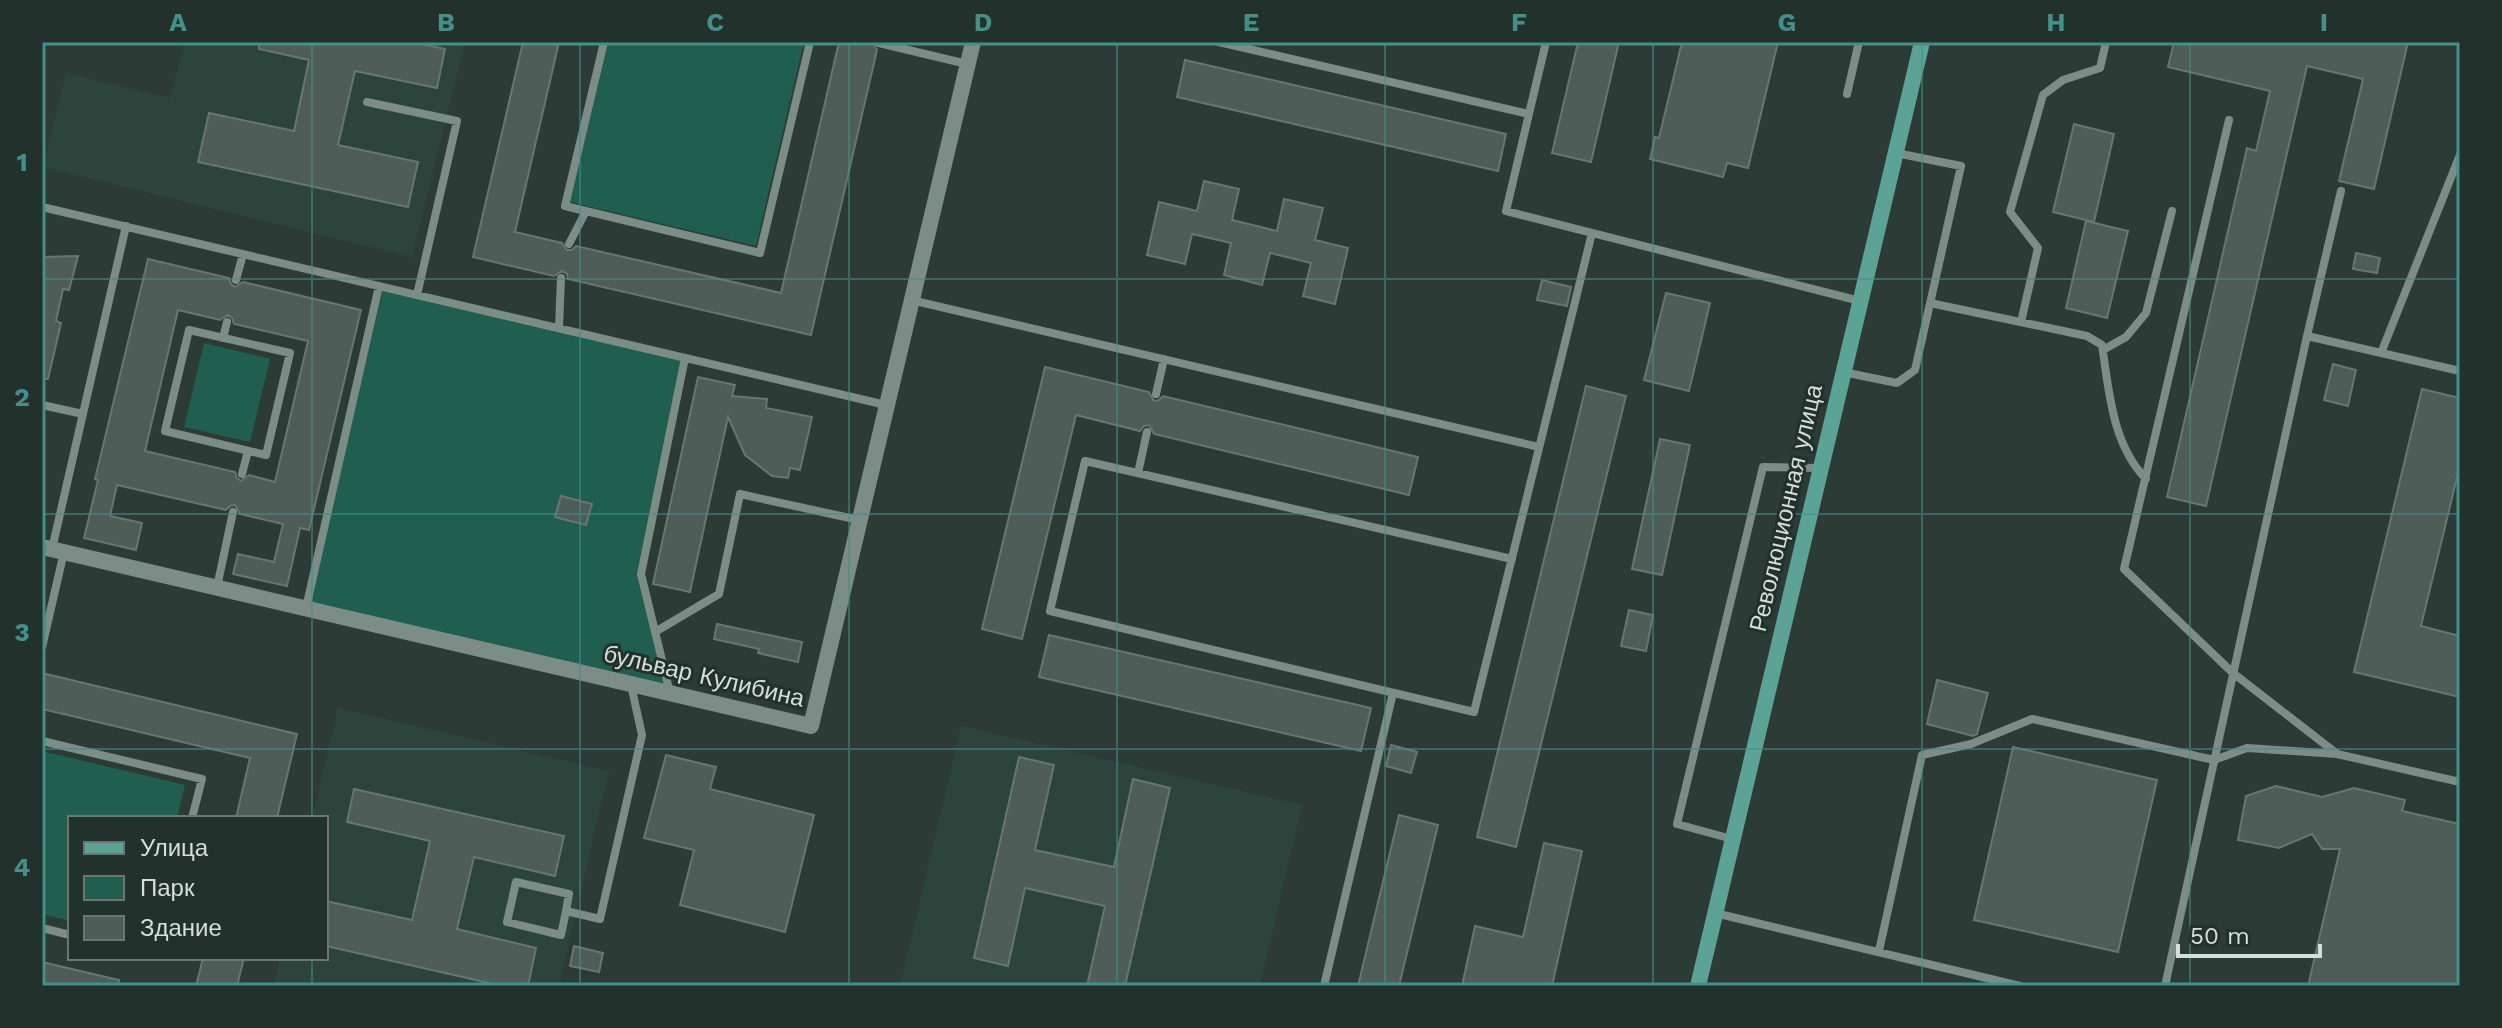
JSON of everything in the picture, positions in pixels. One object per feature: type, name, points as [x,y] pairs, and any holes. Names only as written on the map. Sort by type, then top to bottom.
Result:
[{"type":"main road","name":"Революционная улица","points":[[1698,986],[1922,42]]},
{"type":"street","name":"бульвар Кулибина","points":[[53,549],[811,726],[973,42]]},
{"type":"lane","points":[[604,42],[565,206],[760,253],[810,42]]},
{"type":"lane","points":[[1219,42],[1529,114]]},
{"type":"lane","points":[[1546,42],[1506,211],[1860,301]]},
{"type":"lane","points":[[1847,94],[1859,42]]},
{"type":"lane","points":[[2021,322],[2038,248],[2010,212],[2043,95],[2063,80],[2100,68],[2106,42]]},
{"type":"lane","points":[[879,43],[967,64]]},
{"type":"lane","points":[[367,102],[457,121],[417,295]]},
{"type":"lane","points":[[2229,120],[2124,569],[2233,673],[2337,754]]},
{"type":"lane","points":[[1843,372],[1897,383],[1915,370],[1961,166],[1896,153]]},
{"type":"lane","points":[[2381,353],[2460,155]]},
{"type":"lane","points":[[2165,986],[2341,191]]},
{"type":"lane","points":[[42,207],[886,405]]},
{"type":"lane","points":[[569,244],[586,211]]},
{"type":"lane","points":[[2103,350],[2126,337],[2146,313],[2172,211]]},
{"type":"lane","points":[[42,647],[53,549],[126,226]]},
{"type":"lane","points":[[1512,559],[1085,461],[1050,611],[1474,712],[1512,559],[1592,233]]},
{"type":"lane","points":[[236,280],[243,254]]},
{"type":"lane","points":[[559,328],[561,278]]},
{"type":"lane","points":[[306,608],[379,286]]},
{"type":"lane","points":[[911,300],[1539,447]]},
{"type":"lane","points":[[1930,303],[2087,336],[2102,345],[2113,417],[2134,467],[2146,479]]},
{"type":"lane","points":[[223,338],[227,322]]},
{"type":"lane","points":[[189,330],[290,353],[266,455],[248,451],[165,431],[189,330]]},
{"type":"lane","points":[[2307,336],[2460,371]]},
{"type":"lane","points":[[670,693],[641,574],[685,358]]},
{"type":"lane","points":[[1156,394],[1164,359]]},
{"type":"lane","points":[[42,405],[83,414]]},
{"type":"lane","points":[[1138,473],[1147,432]]},
{"type":"lane","points":[[242,474],[248,451]]},
{"type":"lane","points":[[1732,839],[1677,824],[1763,467],[1820,468]]},
{"type":"lane","points":[[655,632],[719,594],[740,494],[859,520]]},
{"type":"lane","points":[[217,587],[233,512]]},
{"type":"lane","points":[[566,911],[600,919],[642,735],[631,684]]},
{"type":"lane","points":[[1324,986],[1393,693]]},
{"type":"lane","points":[[1879,951],[1922,755],[1971,744],[2032,719],[2214,760],[2247,748],[2337,754],[2460,782]]},
{"type":"lane","points":[[42,741],[202,779],[193,816]]},
{"type":"lane","points":[[516,882],[569,894],[566,911],[561,935],[507,922],[516,882]]},
{"type":"lane","points":[[1715,912],[2020,986]]},
{"type":"lane","points":[[42,928],[68,934]]},
{"type":"shaded area","points":[[185,42],[465,42],[412,257],[43,167],[66,73],[170,98]]},
{"type":"shaded area","points":[[338,708],[609,771],[559,986],[273,986],[280,960],[328,960],[328,816],[312,816]]},
{"type":"shaded area","points":[[961,726],[1302,805],[1260,986],[900,986]]},
{"type":"green space","points":[[608,42],[804,42],[756,246],[570,202]]},
{"type":"green space","points":[[383,289],[682,360],[638,575],[667,690],[308,606]]},
{"type":"green space","points":[[204,343],[270,359],[250,442],[184,427]]},
{"type":"green space","points":[[42,751],[185,785],[177,816],[68,816],[68,920],[42,914]]},
{"type":"building","points":[[259,42],[413,42],[445,49],[437,88],[355,71],[338,145],[418,162],[408,207],[198,162],[209,113],[294,131],[309,60],[259,49]]},
{"type":"building","points":[[523,42],[559,42],[515,232],[562,243],[567,250],[576,246],[781,293],[839,42],[872,42],[877,50],[811,335],[568,279],[562,271],[554,276],[473,257]]},
{"type":"building","points":[[1578,42],[1619,42],[1591,162],[1552,153]]},
{"type":"building","points":[[1682,42],[1778,42],[1748,168],[1727,163],[1723,177],[1650,159],[1655,137],[1659,138]]},
{"type":"building","points":[[2174,42],[2408,42],[2374,189],[2339,181],[2363,79],[2307,66],[2206,506],[2167,497],[2247,148],[2256,151],[2270,91],[2168,67]]},
{"type":"building","points":[[1185,60],[1506,134],[1498,171],[1177,97]]},
{"type":"building","points":[[2074,124],[2114,134],[2094,222],[2053,212]]},
{"type":"building","points":[[1204,181],[1239,189],[1232,220],[1277,231],[1284,199],[1323,208],[1315,240],[1348,248],[1335,304],[1303,296],[1311,263],[1270,253],[1262,285],[1224,275],[1231,243],[1192,234],[1185,264],[1147,255],[1159,202],[1197,211]]},
{"type":"building","points":[[2086,221],[2128,231],[2107,318],[2066,308]]},
{"type":"building","points":[[2356,253],[2380,258],[2377,273],[2353,269]]},
{"type":"building","points":[[78,256],[69,290],[63,289],[56,321],[61,323],[48,379],[42,379],[42,257]]},
{"type":"building","points":[[148,259],[229,278],[235,287],[243,282],[361,310],[309,530],[300,528],[287,586],[233,574],[238,554],[274,562],[283,524],[240,514],[235,505],[226,510],[117,485],[110,516],[142,523],[136,550],[84,538],[98,480],[95,479]],"holes":[[[178,310],[220,320],[228,315],[234,324],[308,341],[275,482],[249,475],[241,481],[235,472],[145,451]]]},
{"type":"building","points":[[1542,280],[1571,287],[1567,306],[1537,300]]},
{"type":"building","points":[[1666,293],[1710,303],[1689,391],[1644,380]]},
{"type":"building","points":[[2333,364],[2356,370],[2348,406],[2324,400]]},
{"type":"building","points":[[1045,367],[1149,392],[1154,401],[1163,396],[1418,457],[1409,495],[1154,434],[1149,425],[1140,431],[1076,415],[1022,639],[982,629]]},
{"type":"building","points":[[698,377],[735,385],[732,396],[767,399],[766,408],[812,417],[800,470],[790,468],[788,478],[772,476],[745,455],[728,417],[690,592],[653,584]]},
{"type":"building","points":[[1586,386],[1626,396],[1516,847],[1477,837]]},
{"type":"building","points":[[2422,389],[2460,398],[2460,465],[2421,626],[2460,636],[2460,697],[2354,672]]},
{"type":"building","points":[[1660,439],[1690,445],[1662,575],[1632,569]]},
{"type":"building","points":[[561,496],[592,504],[586,525],[555,517]]},
{"type":"building","points":[[1629,610],[1653,615],[1646,651],[1621,646]]},
{"type":"building","points":[[717,624],[802,642],[798,662],[714,639]]},
{"type":"building","points":[[1049,635],[1371,708],[1361,751],[1039,677]]},
{"type":"building","points":[[42,673],[297,734],[277,816],[236,816],[250,758],[42,709]]},
{"type":"building","points":[[1937,680],[1988,693],[1977,734],[1973,736],[1927,724]]},
{"type":"building","points":[[1391,745],[1417,752],[1411,773],[1386,766]]},
{"type":"building","points":[[2013,747],[2157,780],[2118,952],[1974,920]]},
{"type":"building","points":[[666,755],[716,767],[710,789],[814,815],[785,932],[680,905],[694,850],[644,838]]},
{"type":"building","points":[[1019,757],[1054,765],[1035,850],[1114,867],[1133,779],[1170,788],[1125,986],[1087,986],[1105,906],[1025,888],[1008,966],[974,958]]},
{"type":"building","points":[[2276,786],[2322,797],[2354,788],[2405,800],[2402,811],[2460,824],[2460,986],[2308,986],[2340,849],[2322,849],[2312,834],[2279,848],[2238,840],[2246,796]]},
{"type":"building","points":[[354,789],[564,836],[555,876],[474,857],[457,929],[536,948],[528,986],[502,986],[328,946],[328,901],[412,920],[430,841],[347,822]]},
{"type":"building","points":[[1399,815],[1438,825],[1399,986],[1358,986]]},
{"type":"building","points":[[1544,843],[1582,851],[1552,986],[1462,986],[1475,926],[1523,937]]},
{"type":"building","points":[[574,946],[603,953],[599,972],[570,966]]},
{"type":"building","points":[[202,960],[244,960],[237,986],[196,986]]},
{"type":"building","points":[[42,962],[119,980],[118,986],[42,986]]}]
